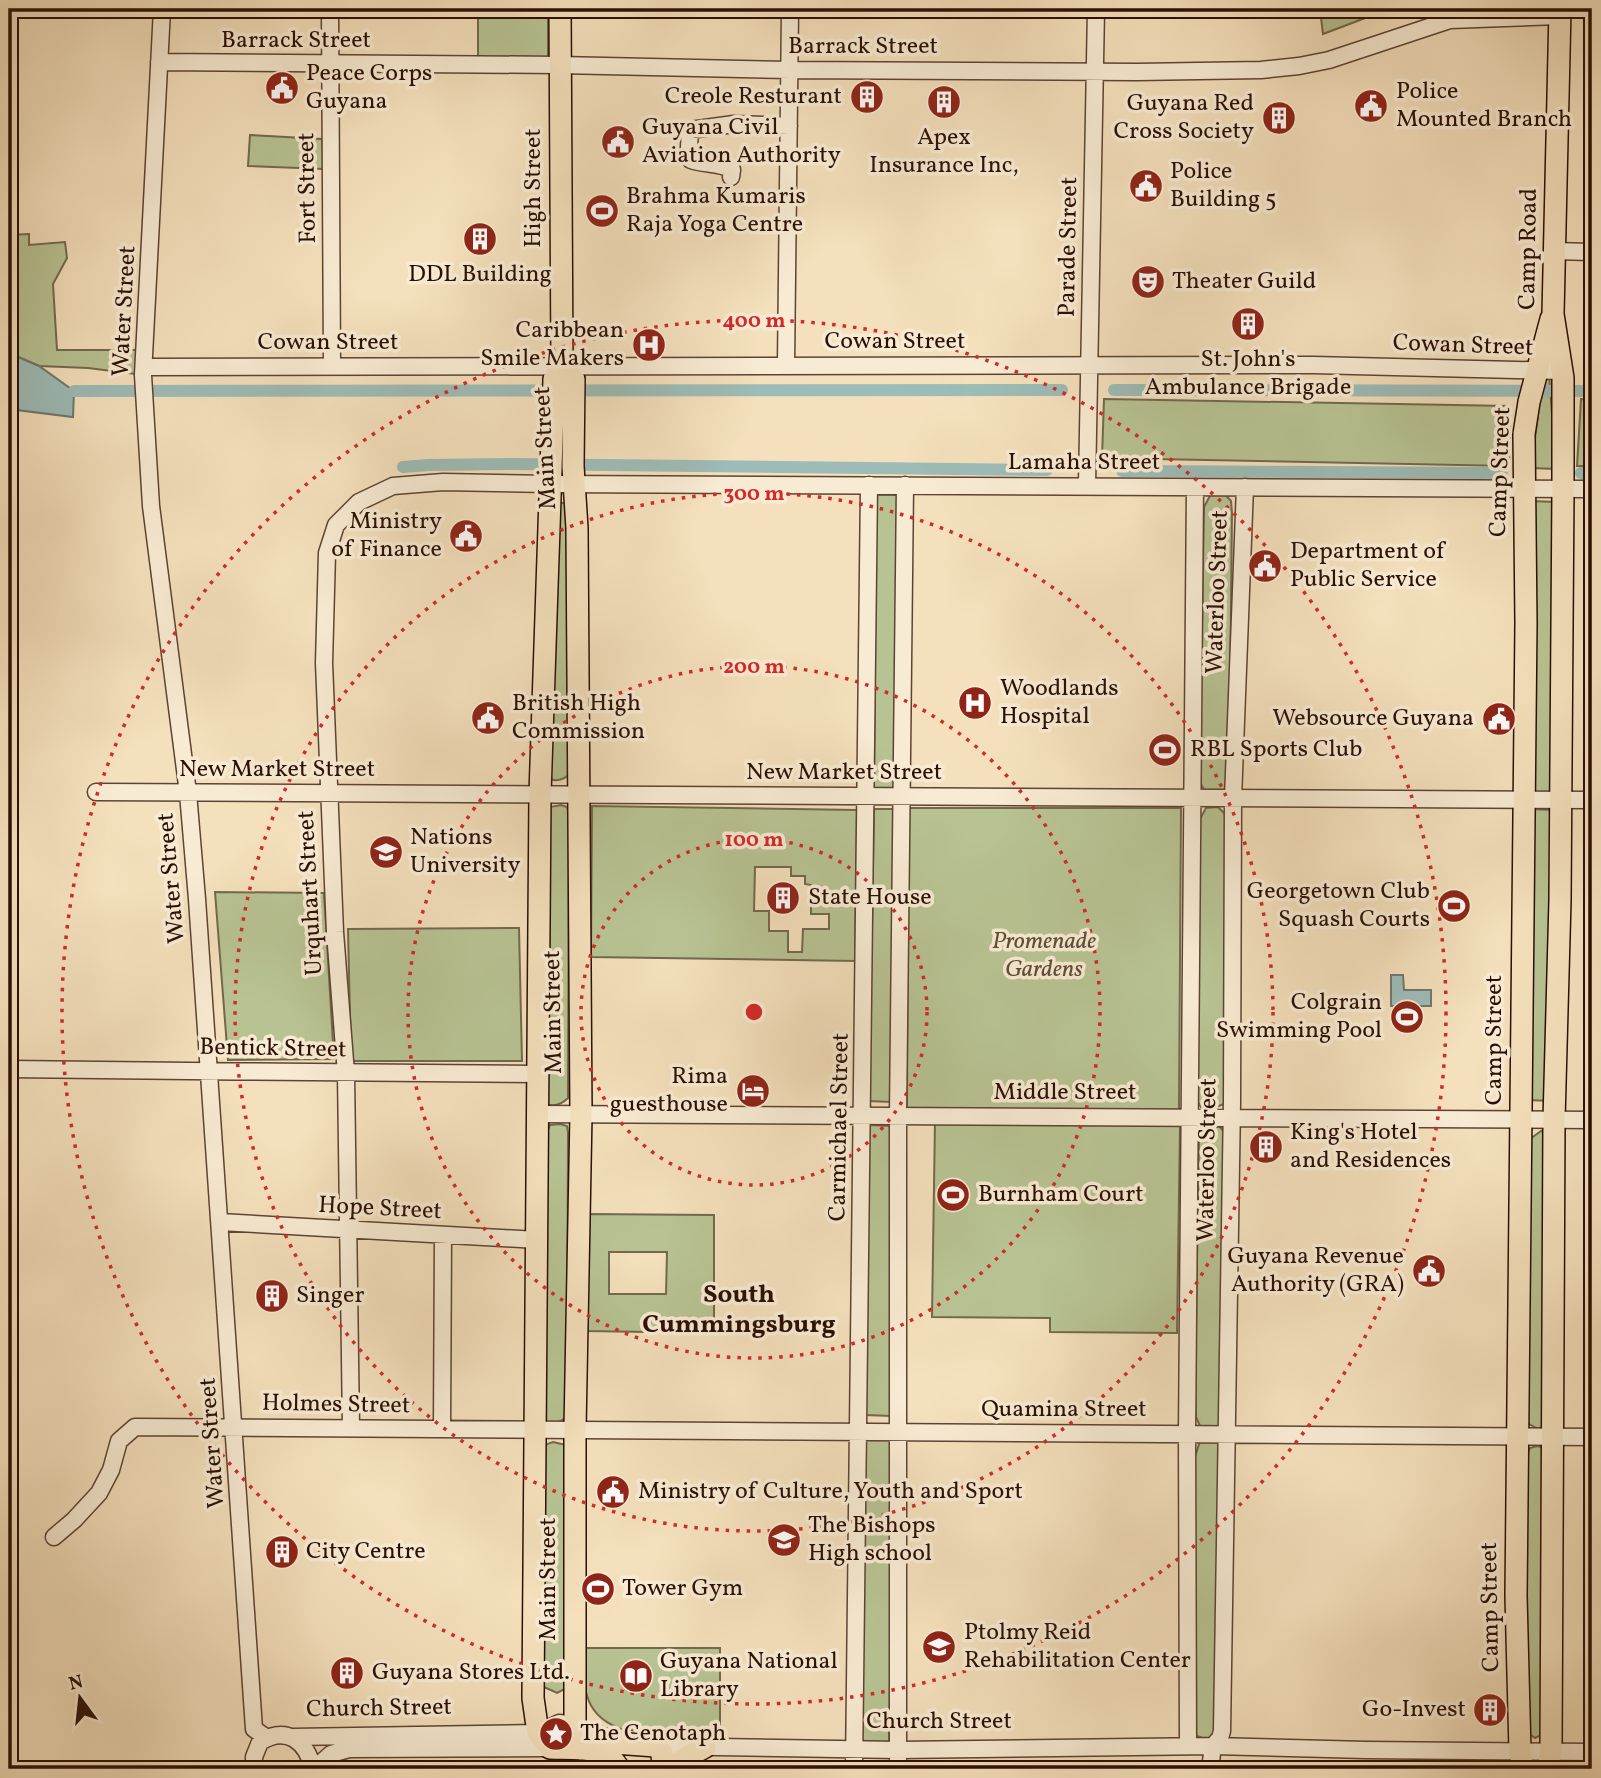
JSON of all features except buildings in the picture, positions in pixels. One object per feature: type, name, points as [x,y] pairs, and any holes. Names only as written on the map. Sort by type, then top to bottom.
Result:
[{"type":"main road","name":"High Street","points":[[560,9],[563,375]]},
{"type":"main road","name":"Camp Road","points":[[1560,12],[1564,251],[1553,314],[1562,374],[1562,477]]},
{"type":"main road","name":"Camp Street","points":[[1522,1761],[1516,1597],[1526,623],[1524,434],[1529,402],[1553,314]]},
{"type":"main road","name":"Main Street","points":[[563,375],[563,476],[578,795],[581,1114],[575,1429],[575,1726],[580,1749]]},
{"type":"main road","name":"Main Street","points":[[544,1741],[533,1698],[540,794],[563,476]]},
{"type":"main road","points":[[1549,1760],[1562,477]]},
{"type":"main road","name":"Church Street","points":[[575,1726],[614,1743],[648,1745]]},
{"type":"main road","name":"Church Street","points":[[544,1741],[601,1752],[618,1766]]},
{"type":"main road","points":[[618,1766],[629,1752],[648,1745],[662,1753],[663,1769]]},
{"type":"main road","points":[[672,1769],[683,1759],[705,1747]]},
{"type":"street","name":"Water Street","points":[[162,9],[143,371],[145,410],[151,506],[188,793],[235,1427],[254,1729],[267,1738]]},
{"type":"street","name":"Fort Street","points":[[330,9],[332,366]]},
{"type":"street","points":[[786,365],[790,9]]},
{"type":"street","name":"Parade Street","points":[[1087,485],[1096,9]]},
{"type":"street","name":"Barrack Street","points":[[159,62],[790,70],[1261,70],[1329,60],[1450,20],[1560,12]]},
{"type":"street","points":[[731,177],[732,170],[724,165],[703,164],[691,160],[690,130],[734,124],[789,126]]},
{"type":"street","points":[[1564,251],[1592,252]]},
{"type":"street","name":"Cowan Street","points":[[143,371],[332,366],[563,375],[786,365],[1313,365],[1562,374]]},
{"type":"street","name":"Lamaha Street","points":[[563,476],[869,485],[1195,487],[1562,477],[1592,489]]},
{"type":"street","name":"Urquhart Street","points":[[351,1428],[346,1074],[335,932],[329,794],[324,594],[327,553],[336,525],[359,502],[393,486],[563,476]]},
{"type":"street","name":"Carmichael Street","points":[[855,1760],[869,485]]},
{"type":"street","points":[[898,1760],[898,1114],[905,485]]},
{"type":"street","name":"Waterloo Street","points":[[1188,1746],[1187,1433],[1195,487]]},
{"type":"street","name":"Waterloo Street","points":[[1210,1769],[1213,1746],[1222,1731],[1232,1117],[1233,799],[1245,487]]},
{"type":"street","name":"New Market Street","points":[[96,792],[1592,800]]},
{"type":"street","name":"Bentick Street","points":[[9,1069],[537,1074]]},
{"type":"street","name":"Middle Street","points":[[537,1114],[1592,1120]]},
{"type":"street","name":"Hope Street","points":[[220,1222],[537,1240]]},
{"type":"street","points":[[442,1429],[443,1235]]},
{"type":"street","name":"Holmes Street","points":[[54,1537],[99,1493],[111,1470],[119,1441],[135,1427],[535,1429]]},
{"type":"street","name":"Quamina Street","points":[[535,1429],[1592,1437]]},
{"type":"street","name":"Church Street","points":[[544,1741],[556,1724],[575,1726]]},
{"type":"street","points":[[293,1737],[306,1748],[314,1769]]},
{"type":"street","points":[[254,1769],[257,1747],[267,1738]]},
{"type":"street","name":"Church Street","points":[[267,1738],[544,1741]]},
{"type":"street","name":"Church Street","points":[[314,1769],[331,1754],[349,1749],[544,1741]]},
{"type":"street","name":"Church Street","points":[[648,1745],[705,1747],[855,1760],[1188,1746],[1522,1761],[1549,1760],[1592,1752]]},
{"type":"green space","points":[[548,9],[548,57],[478,57],[478,10]]},
{"type":"green space","points":[[1320,9],[1389,9],[1323,34]]},
{"type":"green space","points":[[250,135],[322,139],[324,169],[248,166]]},
{"type":"green space","points":[[29,234],[29,245],[65,242],[67,258],[53,284],[57,350],[145,350],[143,375],[88,368],[39,366],[9,353],[9,235]]},
{"type":"green space","points":[[1547,347],[1556,469],[1531,468]]},
{"type":"green space","points":[[1104,399],[1510,406],[1509,466],[1102,458]]},
{"type":"green space","points":[[1581,399],[1592,400],[1592,466],[1577,466]]},
{"type":"green space","points":[[1223,492],[1231,501],[1232,513],[1229,790],[1206,793],[1201,784],[1200,752],[1204,507],[1211,494]]},
{"type":"green space","points":[[876,495],[897,495],[895,788],[874,788]]},
{"type":"green space","points":[[1530,501],[1557,502],[1553,793],[1530,792]]},
{"type":"green space","points":[[560,503],[568,503],[571,773],[556,780],[550,779]]},
{"type":"green space","points":[[592,806],[857,810],[855,961],[591,957]],"holes":[[[755,867],[791,867],[791,876],[805,876],[805,884],[811,885],[811,914],[829,914],[829,929],[803,929],[802,952],[788,952],[788,931],[769,931],[769,911],[754,911]]]},
{"type":"green space","points":[[550,807],[567,807],[569,814],[568,1098],[552,1105],[546,1104]]},
{"type":"green space","points":[[1218,807],[1226,815],[1227,827],[1225,1075],[1224,1104],[1211,1109],[1201,1107],[1196,1099],[1199,821],[1206,808]]},
{"type":"green space","name":"Promenade Gardens","points":[[908,808],[1181,808],[1179,1110],[907,1109]]},
{"type":"green space","points":[[874,809],[895,809],[890,1102],[869,1101]]},
{"type":"green space","points":[[1527,809],[1555,810],[1551,1101],[1527,1100]]},
{"type":"green space","points":[[215,892],[324,893],[334,1059],[228,1060]]},
{"type":"green space","points":[[519,928],[522,1061],[351,1061],[348,929]]},
{"type":"green space","points":[[935,1121],[1180,1125],[1177,1333],[1050,1332],[1050,1318],[932,1317]]},
{"type":"green space","points":[[550,1125],[567,1126],[568,1132],[567,1416],[552,1423],[546,1422],[544,1417],[547,1132]]},
{"type":"green space","points":[[868,1125],[894,1126],[891,1416],[865,1415]]},
{"type":"green space","points":[[1218,1125],[1226,1134],[1223,1423],[1218,1427],[1200,1426],[1196,1417],[1195,1385],[1199,1139],[1205,1126]]},
{"type":"green space","points":[[1541,1131],[1545,1132],[1547,1425],[1538,1429],[1526,1419],[1530,1139]]},
{"type":"green space","points":[[586,1214],[714,1215],[714,1333],[585,1331]],"holes":[[[609,1252],[667,1252],[666,1294],[609,1294]]]},
{"type":"green space","points":[[864,1437],[894,1437],[889,1744],[860,1743]]},
{"type":"green space","points":[[1201,1438],[1220,1442],[1217,1733],[1208,1740],[1197,1736],[1194,1729],[1195,1457]]},
{"type":"green space","points":[[553,1442],[566,1445],[565,1689],[557,1693],[544,1687],[541,1651],[543,1450],[547,1444]]},
{"type":"green space","points":[[1530,1448],[1545,1448],[1545,1733],[1535,1738],[1525,1731],[1527,1455]]},
{"type":"green space","points":[[583,1648],[720,1648],[720,1734],[624,1730],[610,1724],[592,1708],[588,1698]]},
{"type":"water","points":[[9,353],[39,366],[74,391],[73,417],[9,409]]},
{"type":"water","points":[[1391,975],[1403,975],[1404,990],[1431,990],[1431,1006],[1391,1006]]},
{"type":"waterway","points":[[74,391],[1062,390]]},
{"type":"waterway","points":[[1114,390],[1592,391]]},
{"type":"waterway","points":[[403,467],[513,464],[1047,470]]},
{"type":"waterway","points":[[1122,471],[1502,473]]},
{"type":"waterway","points":[[1581,473],[1592,474]]},
{"type":"waterway","points":[[341,1765],[482,1766]]},
{"type":"waterway","points":[[687,1767],[848,1766]]},
{"type":"waterway","points":[[859,1766],[893,1766]]},
{"type":"waterway","points":[[904,1766],[1205,1767]]},
{"type":"waterway","points":[[1216,1767],[1501,1768]]},
{"type":"place","name":"Peace Corps Guyana","points":[[282,88]]},
{"type":"place","name":"Creole Resturant","points":[[867,97]]},
{"type":"place","name":"Apex Insurance Inc,","points":[[944,102]]},
{"type":"place","name":"Police Mounted Branch","points":[[1371,106]]},
{"type":"place","name":"Guyana Red Cross Society","points":[[1279,118]]},
{"type":"place","name":"Guyana Civil Aviation Authority","points":[[618,142]]},
{"type":"place","name":"Police Building 5","points":[[1146,186]]},
{"type":"place","name":"Brahma Kumaris Raja Yoga Centre","points":[[602,211]]},
{"type":"place","name":"DDL Building","points":[[480,239]]},
{"type":"place","name":"Theater Guild","points":[[1148,282]]},
{"type":"place","name":"St. John's Ambulance Brigade","points":[[1248,324]]},
{"type":"place","name":"Caribbean Smile Makers","points":[[649,345]]},
{"type":"place","name":"Ministry of Finance","points":[[466,536]]},
{"type":"place","name":"Department of Public Service","points":[[1265,566]]},
{"type":"place","name":"Woodlands Hospital","points":[[975,703]]},
{"type":"place","name":"British High Commission","points":[[488,718]]},
{"type":"place","name":"Websource Guyana","points":[[1499,719]]},
{"type":"place","name":"RBL Sports Club","points":[[1165,750]]},
{"type":"place","name":"Nations University","points":[[386,852]]},
{"type":"place","name":"State House","points":[[783,898]]},
{"type":"place","name":"Georgetown Club Squash Courts","points":[[1454,906]]},
{"type":"place","name":"Colgrain Swimming Pool","points":[[1407,1017]]},
{"type":"place","name":"Rima guesthouse","points":[[753,1091]]},
{"type":"place","name":"King's Hotel and Residences","points":[[1266,1147]]},
{"type":"place","name":"Burnham Court","points":[[953,1195]]},
{"type":"place","name":"Guyana Revenue Authority (GRA)","points":[[1429,1271]]},
{"type":"place","name":"Singer","points":[[272,1296]]},
{"type":"place","name":"Ministry of Culture, Youth and Sport","points":[[613,1492]]},
{"type":"place","name":"The Bishops High school","points":[[784,1540]]},
{"type":"place","name":"City Centre","points":[[282,1552]]},
{"type":"place","name":"Tower Gym","points":[[598,1589]]},
{"type":"place","name":"Ptolmy Reid Rehabilitation Center","points":[[939,1647]]},
{"type":"place","name":"Guyana Stores Ltd.","points":[[347,1673]]},
{"type":"place","name":"Guyana National Library","points":[[636,1676]]},
{"type":"place","name":"Go-Invest","points":[[1490,1710]]},
{"type":"place","name":"The Cenotaph","points":[[556,1734]]},
{"type":"district","name":"South Cummingsburg","points":[[739,1310]]}]
